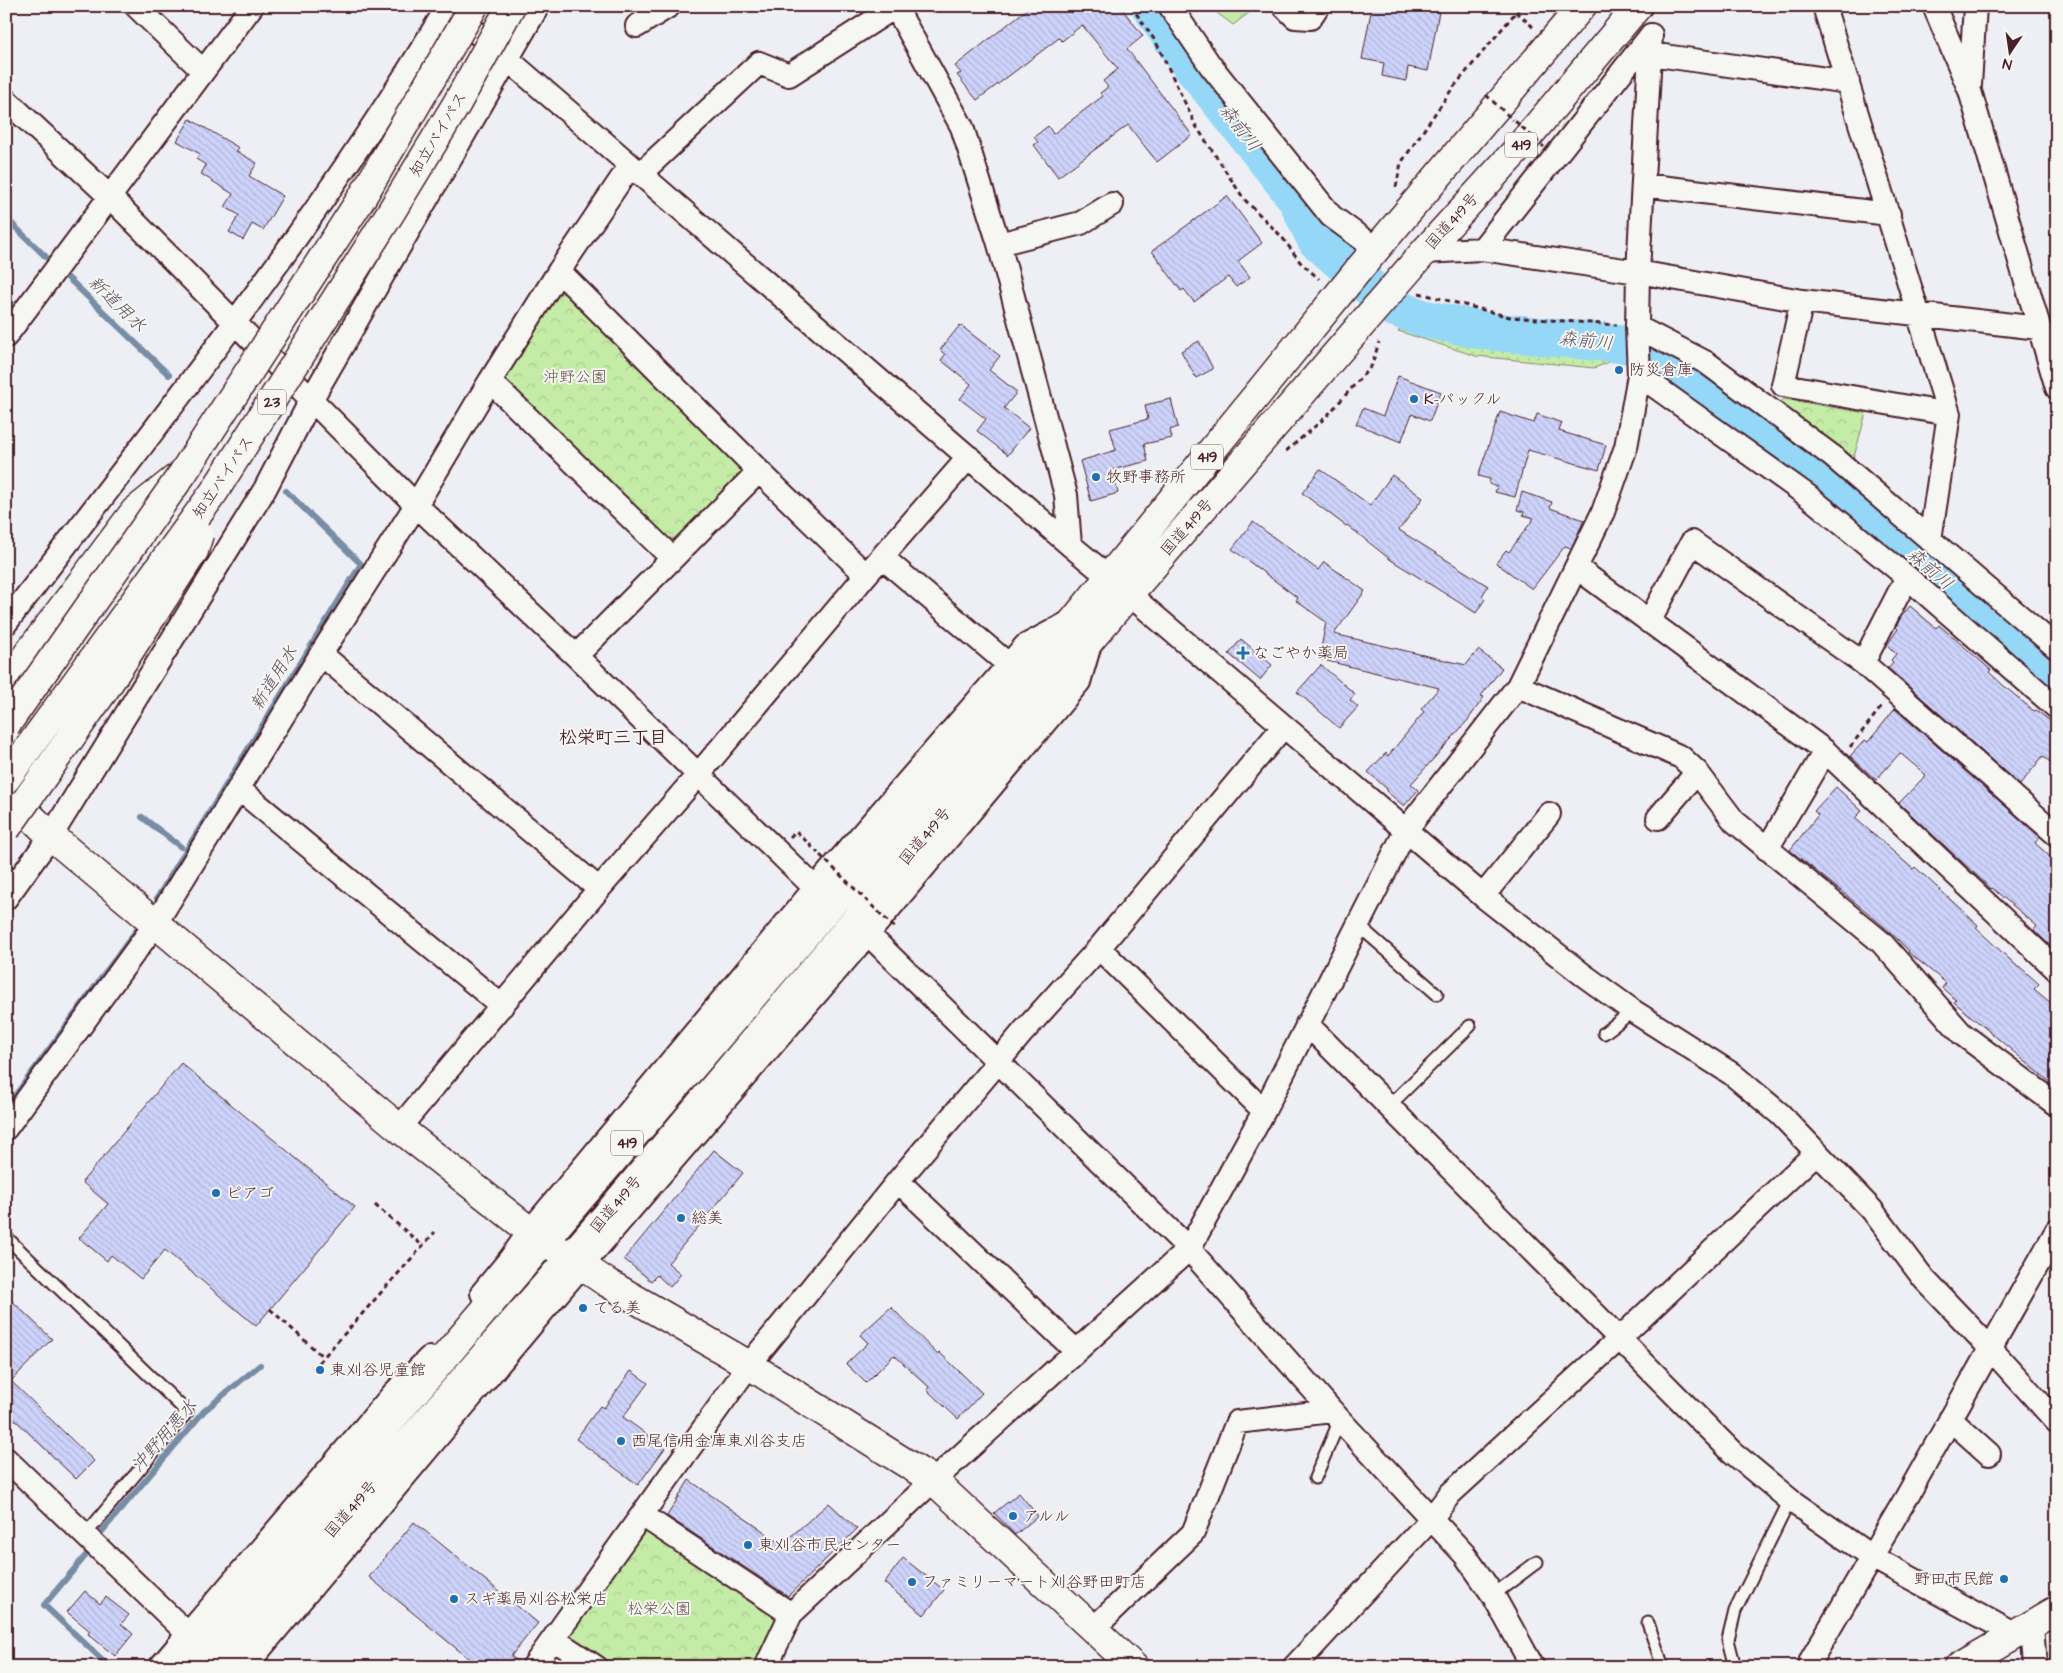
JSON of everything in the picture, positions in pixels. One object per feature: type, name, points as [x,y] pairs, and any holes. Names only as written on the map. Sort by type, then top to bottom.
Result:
[{"type":"main road","name":"知立バイパス","points":[[6,725],[183,472],[361,198],[474,6]]},
{"type":"main road","name":"知立バイパス","points":[[6,779],[214,492],[391,212],[456,105],[511,6]]},
{"type":"main road","name":"国道419号","points":[[213,1667],[576,1262],[1119,586],[1338,295],[1364,256],[1582,6]]},
{"type":"main road","name":"国道419号","points":[[1119,586],[1332,359],[1424,252],[1515,152],[1638,6]]},
{"type":"main road","points":[[6,683],[135,511],[183,472]]},
{"type":"main road","points":[[6,829],[105,689],[194,551],[214,492]]},
{"type":"main road","name":"国道419号","points":[[180,1667],[537,1236],[1084,628]]},
{"type":"main road","points":[[6,793],[51,836],[399,1128],[537,1236],[576,1262],[748,1365],[933,1480],[1134,1667]]},
{"type":"main road","points":[[1959,1667],[2057,1610]]},
{"type":"street","points":[[136,6],[203,71]]},
{"type":"street","points":[[9,328],[252,6]]},
{"type":"street","points":[[6,898],[51,836],[265,489],[311,400],[538,6]]},
{"type":"street","points":[[637,26],[668,6]]},
{"type":"street","points":[[6,1128],[156,923],[559,271],[635,170],[759,63],[789,75],[895,6],[962,127],[999,244],[1066,494],[1070,545]]},
{"type":"street","points":[[1170,6],[1210,65],[1364,256]]},
{"type":"street","points":[[1284,6],[1296,17],[1310,18],[1318,6]]},
{"type":"street","points":[[1824,6],[1949,414],[1930,540]]},
{"type":"street","points":[[1934,6],[1970,91],[2057,388]]},
{"type":"street","points":[[1970,91],[1975,6]]},
{"type":"street","points":[[6,623],[235,322],[358,150],[447,7],[1070,545],[1483,896],[1633,1011],[1732,1074],[1780,1114],[1872,1210],[1924,1278],[2057,1422]]},
{"type":"street","points":[[766,1667],[791,1614],[933,1480],[1189,1249],[1264,1111],[1406,830],[1518,686],[1603,512],[1626,447],[1639,375],[1637,327],[1638,272],[1651,35],[1482,249]]},
{"type":"street","points":[[1650,54],[1848,82]]},
{"type":"street","points":[[6,100],[109,196],[416,505],[576,656],[815,888]]},
{"type":"street","points":[[1643,185],[1889,214]]},
{"type":"street","points":[[999,244],[1081,223],[1112,204]]},
{"type":"street","points":[[1424,252],[1482,249],[1638,272],[1802,301],[2039,328]]},
{"type":"street","points":[[559,271],[866,575]]},
{"type":"street","points":[[1802,301],[1782,385],[1949,414]]},
{"type":"street","points":[[1637,327],[1707,364],[1832,456],[2057,648]]},
{"type":"street","points":[[1639,375],[1808,496],[1907,576],[2057,708]]},
{"type":"street","points":[[490,381],[672,558]]},
{"type":"street","points":[[399,1128],[599,889],[969,457]]},
{"type":"street","points":[[576,656],[759,471]]},
{"type":"street","points":[[1649,622],[1692,542],[1863,663],[2057,835]]},
{"type":"street","points":[[883,558],[1009,664]]},
{"type":"street","points":[[1577,568],[1649,622],[1718,670],[1831,757],[2057,970]]},
{"type":"street","points":[[1863,663],[1907,576]]},
{"type":"street","points":[[160,1667],[394,1393],[428,1359],[510,1259],[537,1236],[815,888],[1025,646],[1084,628],[1079,682],[868,934],[576,1262],[244,1667]]},
{"type":"street","points":[[321,654],[599,889]]},
{"type":"street","points":[[1518,686],[1681,757],[1697,772],[1734,821],[1881,942],[1962,1034],[2057,1105]]},
{"type":"street","points":[[533,1667],[748,1365],[898,1181],[1023,1032],[1099,948],[1284,727]]},
{"type":"street","points":[[1766,849],[1831,757]]},
{"type":"street","points":[[1658,818],[1697,772]]},
{"type":"street","points":[[239,789],[502,1006]]},
{"type":"street","points":[[1483,896],[1549,814]]},
{"type":"street","points":[[868,934],[1189,1249],[1336,1416],[1464,1555],[1493,1595],[1534,1667]]},
{"type":"street","points":[[1099,948],[1264,1111]]},
{"type":"street","points":[[1307,1024],[1732,1452],[1790,1500],[1872,1557],[2024,1630],[2035,1667]]},
{"type":"street","points":[[1294,1667],[1431,1519],[1450,1494],[1620,1338],[1816,1153]]},
{"type":"street","points":[[898,1181],[1076,1351]]},
{"type":"street","points":[[1812,1667],[1812,1660],[2057,1230]]},
{"type":"street","points":[[1093,1629],[1193,1533],[1237,1422],[1336,1416]]},
{"type":"street","points":[[1950,1419],[1989,1454]]},
{"type":"street","points":[[6,1459],[188,1634]]},
{"type":"street","points":[[642,1515],[791,1614]]},
{"type":"street","points":[[553,1639],[596,1667]]},
{"type":"lane","points":[[1359,926],[1437,994]]},
{"type":"lane","points":[[1604,1032],[1633,1011]]},
{"type":"lane","points":[[1389,1106],[1470,1026]]},
{"type":"lane","points":[[6,1237],[187,1412],[86,1534]]},
{"type":"lane","points":[[1315,1478],[1336,1416]]},
{"type":"lane","points":[[1735,1667],[1728,1640],[1735,1612],[1790,1500]]},
{"type":"lane","points":[[1493,1595],[1537,1562]]},
{"type":"lane","points":[[1648,1623],[1663,1667]]},
{"type":"path","points":[[1131,6],[1156,42],[1196,126],[1244,199],[1282,237],[1300,262],[1338,295]]},
{"type":"path","points":[[1395,191],[1401,163],[1452,89],[1521,6]]},
{"type":"path","points":[[1516,12],[1532,26]]},
{"type":"path","points":[[1486,95],[1544,147]]},
{"type":"path","points":[[1401,280],[1421,294],[1510,317],[1637,327]]},
{"type":"path","points":[[1282,456],[1326,416],[1372,365],[1380,341]]},
{"type":"path","points":[[1831,757],[1894,690]]},
{"type":"path","points":[[820,855],[897,930]]},
{"type":"path","points":[[375,1205],[423,1246]]},
{"type":"path","points":[[312,1369],[435,1232]]},
{"type":"path","points":[[270,1309],[323,1357]]},
{"type":"green space","points":[[1219,6],[1258,6],[1233,25],[1217,13]]},
{"type":"green space","name":"沖野公園","points":[[555,293],[565,294],[742,465],[741,475],[676,539],[666,538],[507,384],[506,372]]},
{"type":"green space","points":[[1417,321],[1486,335],[1609,346],[1617,359],[1594,368],[1476,356],[1398,331]]},
{"type":"green space","points":[[1784,399],[1866,413],[1851,468],[1774,409]]},
{"type":"green space","name":"松栄公園","points":[[645,1530],[778,1619],[757,1667],[611,1667],[566,1637]]},
{"type":"building","points":[[1031,6],[1120,6],[1143,36],[1127,49],[1192,135],[1157,162],[1128,125],[1058,177],[1034,145],[1038,142],[1034,137],[1048,126],[1053,134],[1103,96],[1100,93],[1108,87],[1103,81],[1118,69],[1082,25],[1062,41],[1059,38],[977,100],[957,75],[961,73],[955,66]]},
{"type":"building","points":[[1372,6],[1440,6],[1428,71],[1408,67],[1406,81],[1382,76],[1384,63],[1362,59]]},
{"type":"building","points":[[190,119],[239,148],[236,151],[257,163],[249,176],[283,196],[263,230],[252,224],[243,240],[229,232],[239,215],[225,207],[233,194],[201,174],[206,165],[196,159],[200,154],[177,141]]},
{"type":"building","points":[[1227,196],[1262,243],[1238,261],[1250,277],[1236,287],[1228,277],[1194,302],[1184,289],[1181,291],[1152,251]]},
{"type":"building","points":[[960,325],[1000,356],[989,370],[1017,392],[1004,408],[1029,428],[1008,455],[977,431],[986,419],[960,399],[971,384],[941,360],[945,355],[940,350]]},
{"type":"building","points":[[1199,341],[1213,369],[1196,378],[1181,351]]},
{"type":"building","points":[[1398,376],[1441,392],[1430,421],[1412,414],[1401,442],[1356,424],[1363,408],[1383,416]]},
{"type":"building","points":[[1171,399],[1178,427],[1170,430],[1172,438],[1144,444],[1148,461],[1112,470],[1118,493],[1091,501],[1080,461],[1116,450],[1110,429],[1148,419],[1145,405]]},
{"type":"building","points":[[1500,412],[1534,423],[1537,414],[1562,423],[1559,431],[1606,445],[1599,470],[1528,450],[1515,497],[1495,492],[1497,487],[1489,484],[1490,479],[1478,476]]},
{"type":"building","points":[[1320,469],[1370,505],[1392,475],[1423,498],[1399,530],[1488,586],[1482,596],[1485,599],[1476,613],[1391,560],[1302,493]]},
{"type":"building","points":[[1522,492],[1552,502],[1550,508],[1584,520],[1571,548],[1565,546],[1532,589],[1496,563],[1506,550],[1509,552],[1534,518],[1523,515],[1524,512],[1517,510]]},
{"type":"building","points":[[1253,522],[1318,570],[1324,562],[1365,591],[1334,634],[1466,665],[1478,650],[1502,668],[1481,696],[1484,697],[1468,720],[1411,784],[1418,790],[1404,806],[1368,772],[1386,753],[1388,756],[1424,712],[1421,709],[1439,688],[1319,659],[1326,622],[1296,601],[1298,598],[1232,549]]},
{"type":"building","points":[[1910,606],[1936,628],[1939,625],[1991,670],[1989,672],[2004,686],[2034,711],[2036,710],[2057,726],[2057,768],[2043,756],[2020,785],[1888,668],[1896,654],[1887,645],[1898,629],[1896,627],[1901,617]]},
{"type":"building","points":[[1241,639],[1272,665],[1260,680],[1229,654]]},
{"type":"building","points":[[1321,665],[1355,694],[1350,700],[1358,707],[1339,728],[1297,692]]},
{"type":"building","points":[[1895,709],[2040,837],[2035,843],[2057,863],[2057,952],[2034,930],[2037,926],[1991,889],[1899,803],[1926,775],[1900,753],[1876,780],[1850,756],[1865,740],[1868,742]]},
{"type":"building","points":[[1836,787],[1862,811],[1855,818],[1913,869],[1915,867],[1978,925],[1976,928],[2039,984],[2034,989],[2057,1008],[2057,1088],[1954,1002],[1956,1000],[1942,988],[1946,983],[1908,952],[1891,933],[1790,850],[1818,815],[1814,811]]},
{"type":"building","name":"ピアゴ","points":[[181,1063],[355,1207],[256,1326],[165,1250],[141,1279],[111,1255],[107,1261],[79,1238],[108,1204],[82,1182]]},
{"type":"building","points":[[714,1150],[743,1173],[668,1263],[681,1274],[670,1287],[657,1275],[651,1281],[624,1259]]},
{"type":"building","points":[[6,1295],[52,1339],[11,1381],[94,1461],[76,1479],[6,1411]]},
{"type":"building","points":[[891,1307],[937,1354],[939,1352],[982,1393],[958,1419],[927,1390],[929,1387],[894,1355],[866,1383],[846,1364],[868,1343],[860,1335]]},
{"type":"building","points":[[631,1371],[648,1383],[623,1417],[665,1448],[638,1485],[576,1439],[600,1406],[604,1408]]},
{"type":"building","points":[[689,1480],[782,1544],[829,1503],[857,1529],[788,1596],[667,1516]]},
{"type":"building","points":[[1019,1493],[1038,1516],[1015,1535],[994,1513]]},
{"type":"building","points":[[414,1522],[538,1623],[511,1656],[521,1664],[520,1667],[479,1667],[369,1577]]},
{"type":"building","points":[[903,1558],[944,1590],[924,1615],[884,1583]]},
{"type":"building","points":[[85,1591],[100,1604],[106,1597],[129,1615],[121,1624],[133,1634],[115,1656],[88,1634],[90,1631],[67,1612]]},
{"type":"waterway","name":"森前川","points":[[1150,6],[1186,59],[1296,198],[1316,240],[1392,307],[1425,319],[1486,331],[1631,345],[1664,358],[1694,378],[1820,474],[2057,677]]},
{"type":"waterway","name":"新道用水","points":[[6,218],[47,258]]},
{"type":"waterway","name":"新道用水","points":[[66,276],[169,375]]},
{"type":"waterway","name":"新道用水","points":[[157,898],[361,564],[286,491]]},
{"type":"waterway","name":"沖野用悪水","points":[[142,817],[181,847]]},
{"type":"waterway","name":"新道用水","points":[[6,1108],[138,928]]},
{"type":"waterway","name":"沖野用悪水","points":[[99,1535],[204,1411],[260,1365]]},
{"type":"waterway","name":"沖野用悪水","points":[[87,1554],[44,1605],[110,1667]]},
{"type":"place","name":"防災倉庫","points":[[1619,370]]},
{"type":"place","name":"K-パックル","points":[[1414,399]]},
{"type":"place","name":"牧野事務所","points":[[1096,477]]},
{"type":"place","name":"なごやか薬局","points":[[1243,653]]},
{"type":"place","name":"ピアゴ","points":[[216,1193]]},
{"type":"place","name":"総美","points":[[681,1218]]},
{"type":"place","name":"てる美","points":[[583,1308]]},
{"type":"place","name":"東刈谷児童館","points":[[320,1370]]},
{"type":"place","name":"西尾信用金庫東刈谷支店","points":[[621,1441]]},
{"type":"place","name":"アルル","points":[[1013,1516]]},
{"type":"place","name":"東刈谷市民センター","points":[[748,1545]]},
{"type":"place","name":"野田市民館","points":[[2004,1579]]},
{"type":"place","name":"ファミリーマート刈谷野田町店","points":[[912,1582]]},
{"type":"place","name":"スギ薬局刈谷松栄店","points":[[454,1599]]},
{"type":"district","name":"松栄町三丁目","points":[[613,737]]}]
